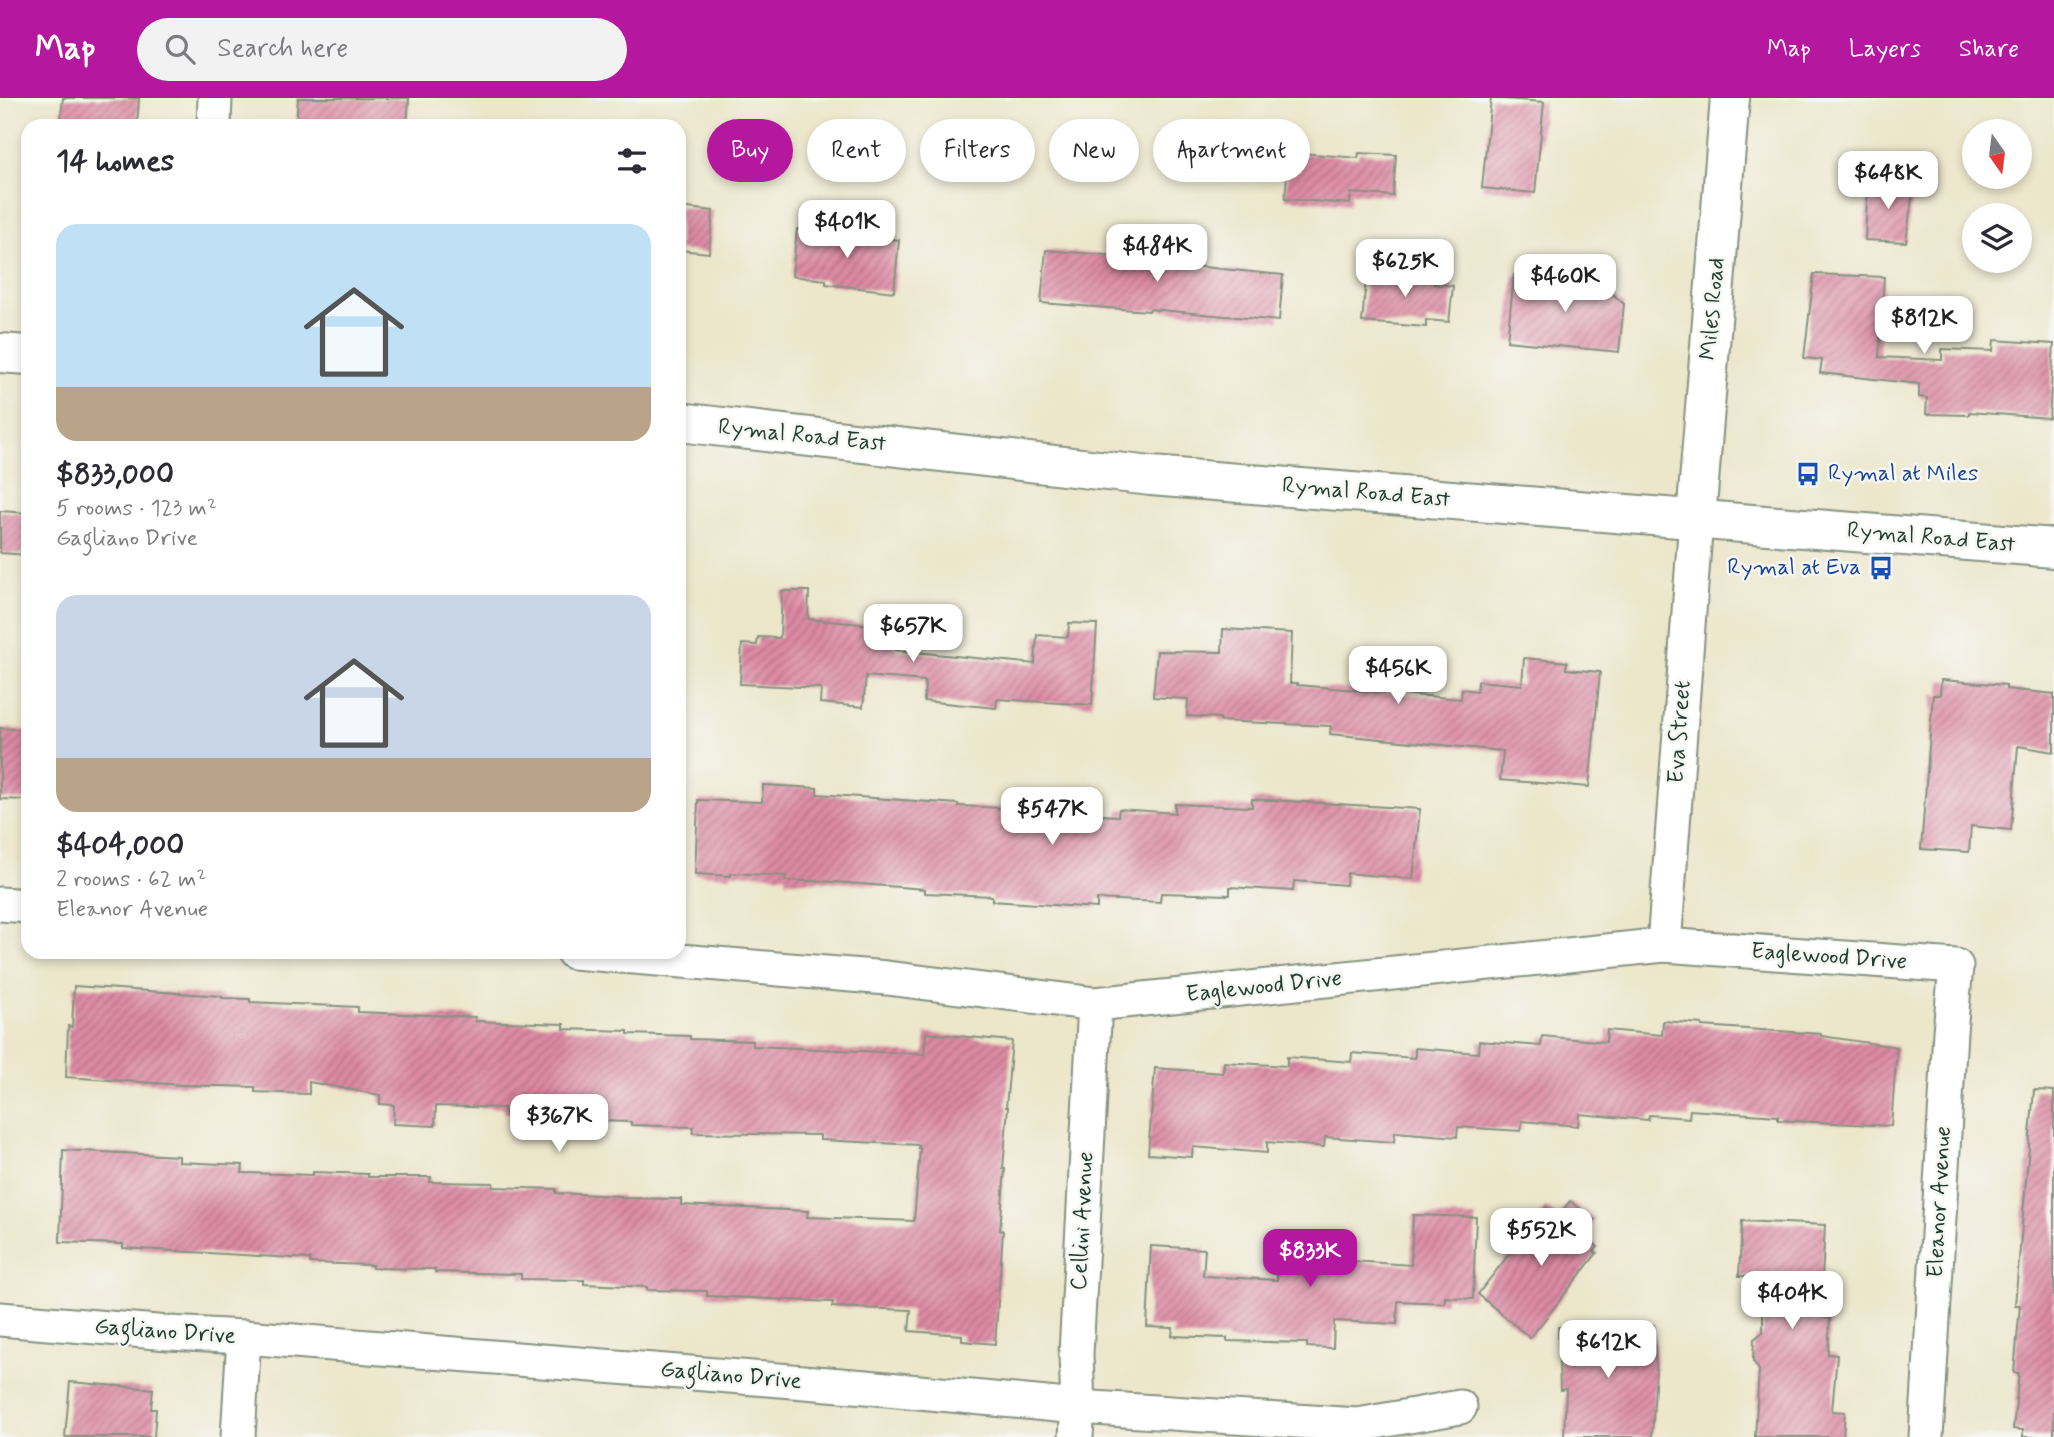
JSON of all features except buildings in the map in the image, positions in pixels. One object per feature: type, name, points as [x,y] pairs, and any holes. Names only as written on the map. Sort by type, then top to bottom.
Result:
[{"type":"main road","name":"Miles Road","points":[[1696,519],[1730,98]]},
{"type":"main road","points":[[0,353],[21,354]]},
{"type":"main road","name":"Rymal Road East","points":[[686,423],[1151,475],[2054,548]]},
{"type":"street","points":[[214,119],[215,98]]},
{"type":"street","name":"Eva Street","points":[[1664,945],[1696,519]]},
{"type":"street","points":[[0,904],[21,906]]},
{"type":"street","name":"Eaglewood Drive","points":[[658,959],[887,978],[1094,1004],[1664,945],[1956,966]]},
{"type":"street","name":"Eleanor Avenue","points":[[1926,1437],[1956,966]]},
{"type":"street","name":"Cellini Avenue","points":[[1077,1422],[1076,1354],[1094,1004]]},
{"type":"street","name":"Gagliano Drive","points":[[0,1320],[852,1386],[1077,1422],[1358,1425],[1460,1407]]},
{"type":"street","points":[[239,1437],[244,1337]]},
{"type":"place","name":"Rymal at Miles","points":[[1808,474]]},
{"type":"place","name":"Rymal at Eva","points":[[1881,568]]}]
